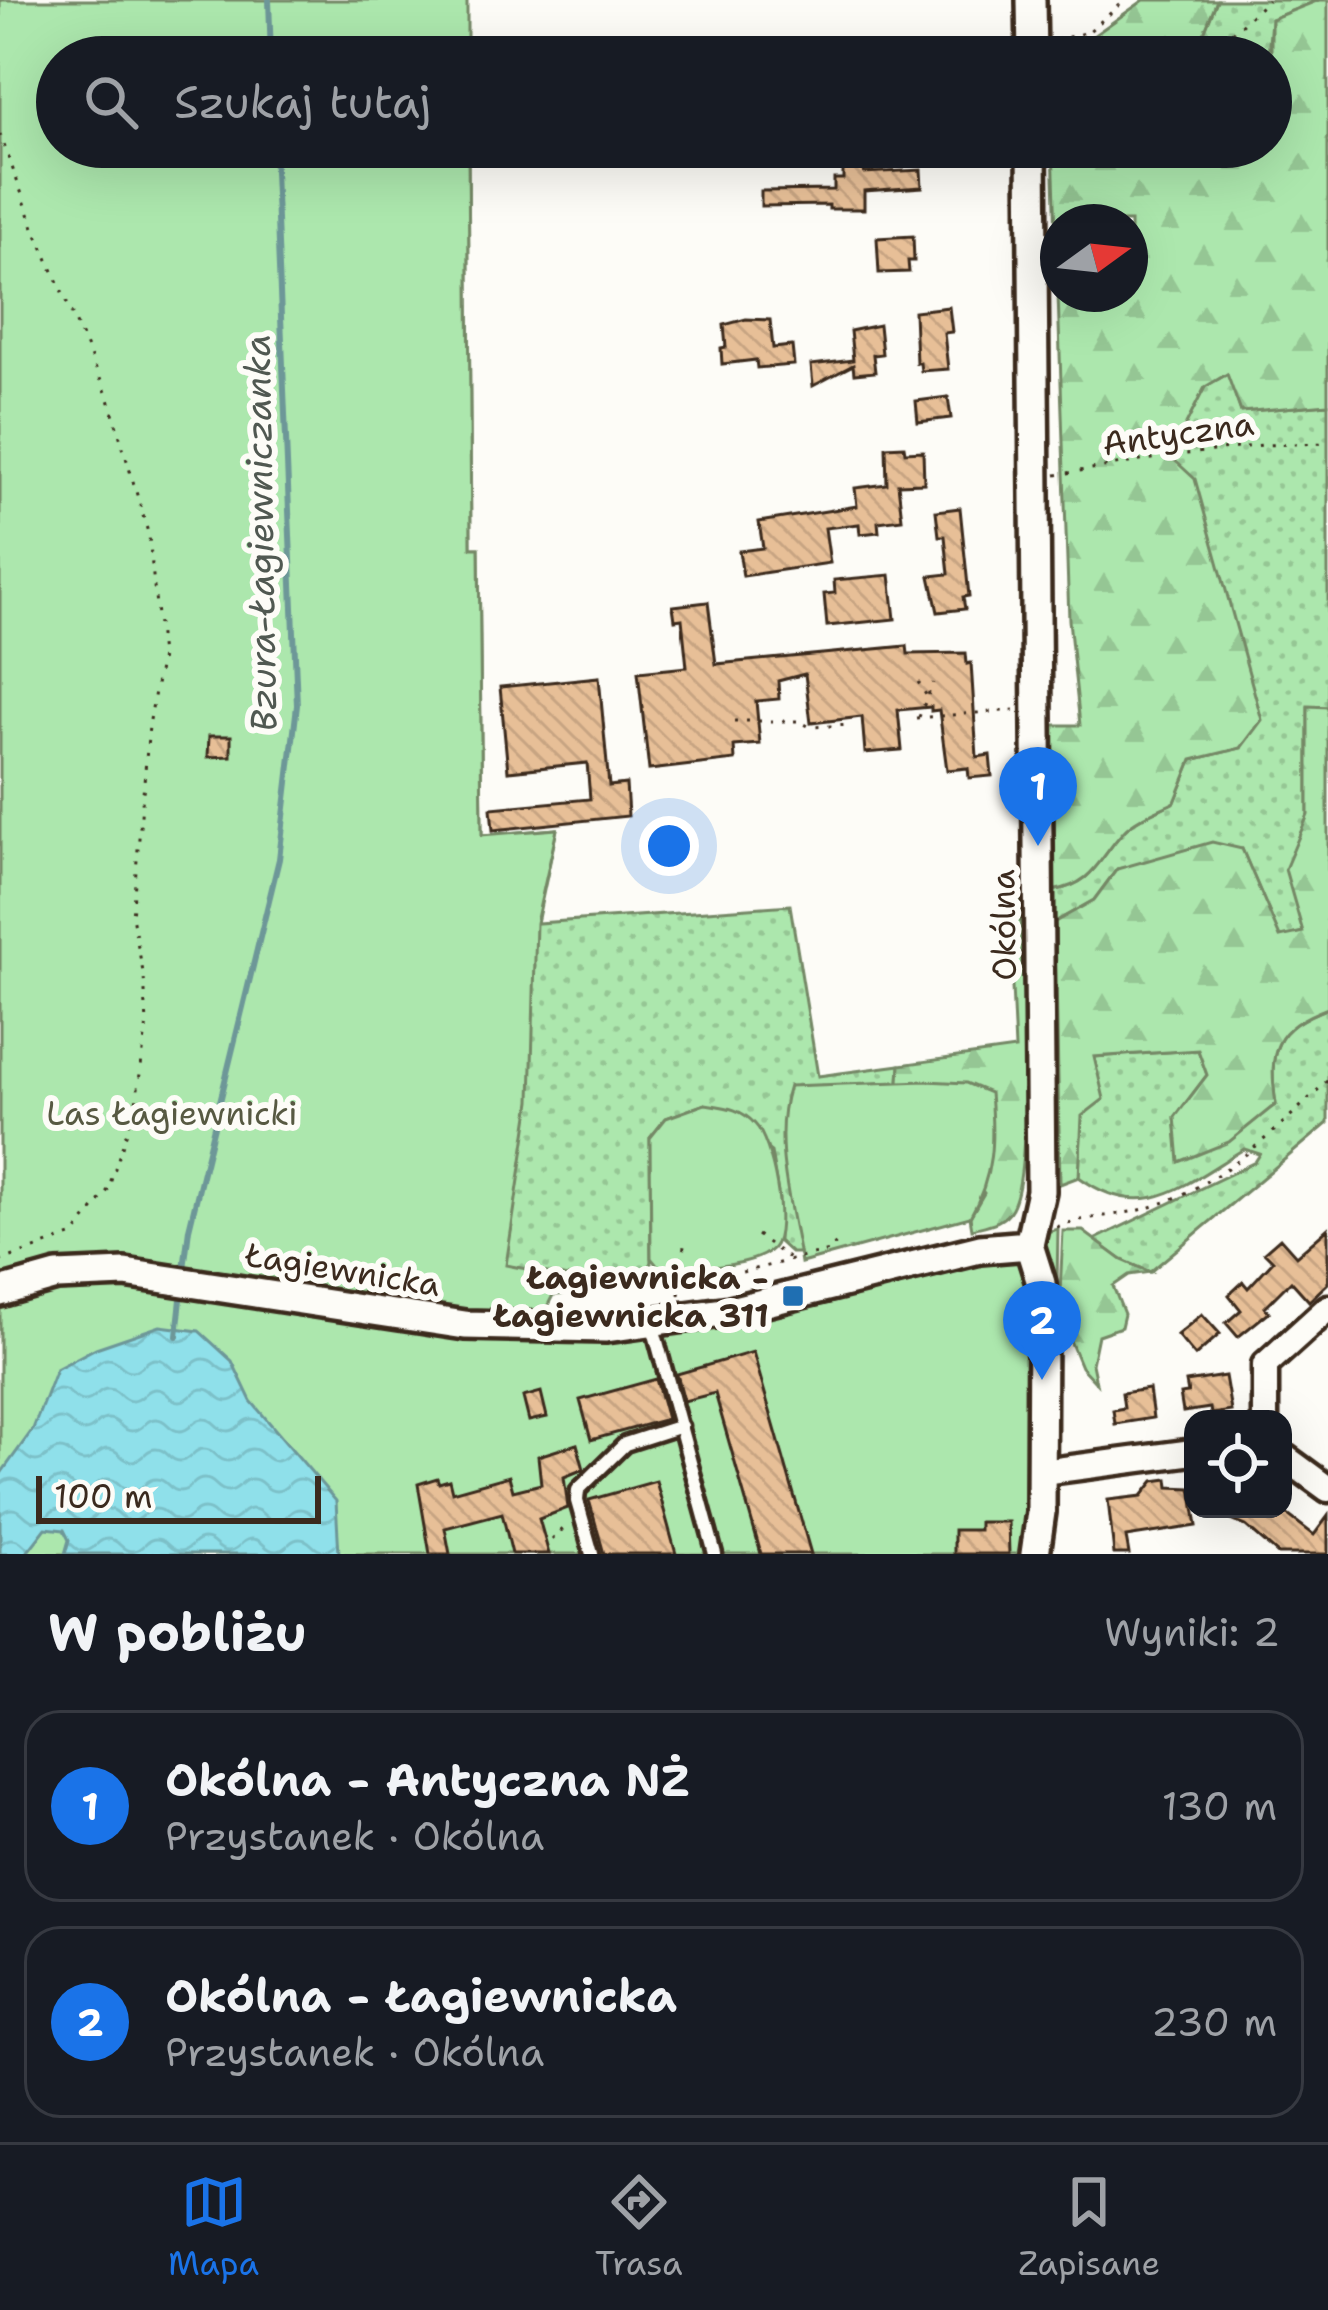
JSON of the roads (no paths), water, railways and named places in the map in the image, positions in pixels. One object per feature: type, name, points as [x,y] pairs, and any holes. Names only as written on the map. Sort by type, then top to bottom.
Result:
[{"type":"street","points":[[1031,0],[1032,36]]},
{"type":"street","name":"Okólna","points":[[1032,168],[1041,1191],[1029,1246],[1037,1263],[1042,1300],[1042,1472],[1036,1554]]},
{"type":"street","name":"Łagiewnicka","points":[[0,1292],[28,1282],[85,1273],[165,1278],[465,1324],[553,1329],[652,1324],[730,1311],[980,1250],[1029,1246]]},
{"type":"street","points":[[1265,1410],[1265,1365],[1328,1308]]},
{"type":"street","points":[[1042,1472],[1184,1453]]},
{"type":"street","points":[[1292,1463],[1328,1490]]},
{"type":"lane","points":[[652,1324],[715,1554]]},
{"type":"lane","points":[[592,1554],[578,1490],[625,1444],[681,1426]]},
{"type":"water","points":[[160,1326],[199,1331],[232,1361],[251,1401],[336,1501],[339,1554],[65,1554],[69,1540],[64,1530],[46,1528],[26,1554],[0,1554],[0,1475],[33,1429],[56,1369],[96,1348]]},
{"type":"waterway","name":"Bzura-Łagiewniczanka","points":[[269,0],[270,36]]},
{"type":"waterway","name":"Bzura-Łagiewniczanka","points":[[183,1277],[189,1229],[279,859],[297,705],[275,168]]},
{"type":"waterway","name":"Bzura-Łagiewniczanka","points":[[177,1336],[182,1290]]},
{"type":"place","name":"Okólna - Antyczna NŻ","points":[[1038,846]]},
{"type":"place","name":"Łagiewnicka - Łagiewnicka 311","points":[[793,1296]]},
{"type":"place","name":"Okólna - Łagiewnicka","points":[[1042,1380]]},
{"type":"park label","name":"Las Łagiewnicki","points":[[172,1113]]}]
